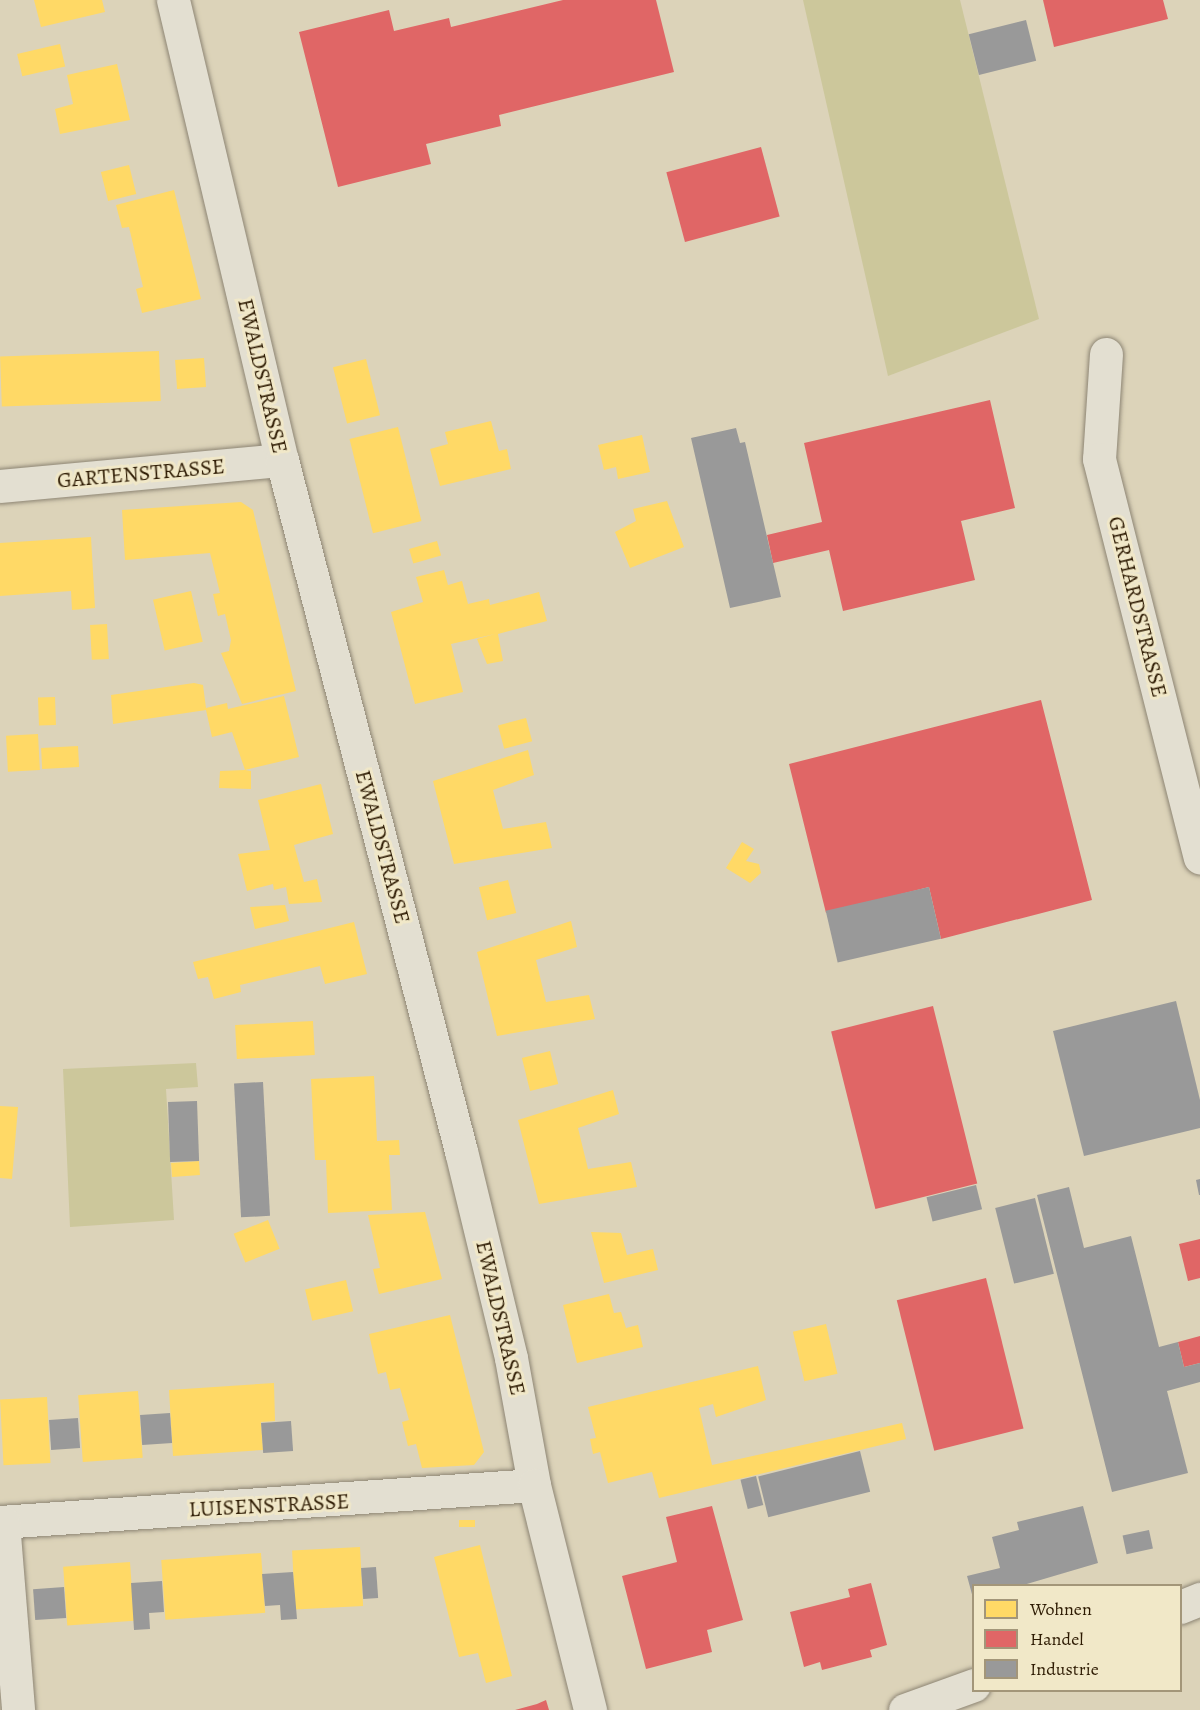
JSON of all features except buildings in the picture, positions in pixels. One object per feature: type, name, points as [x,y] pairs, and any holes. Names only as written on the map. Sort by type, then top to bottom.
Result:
[{"type":"main road","name":"EWALDSTRASSE","points":[[173,0],[282,460],[464,1163],[511,1358],[534,1485],[592,1705]]},
{"type":"main road","name":"GERHARDSTRASSE","points":[[1106,354],[1100,459],[1200,857]]},
{"type":"main road","name":"GARTENSTRASSE","points":[[0,486],[282,460]]},
{"type":"main road","name":"LUISENSTRASSE","points":[[18,1710],[2,1522],[534,1485]]},
{"type":"main road","points":[[1182,1606],[1200,1599]]},
{"type":"main road","points":[[905,1710],[972,1686]]},
{"type":"shaded area","points":[[803,0],[960,0],[1039,319],[888,376]]},
{"type":"shaded area","points":[[196,1063],[198,1087],[166,1089],[174,1220],[70,1227],[63,1069]]}]
